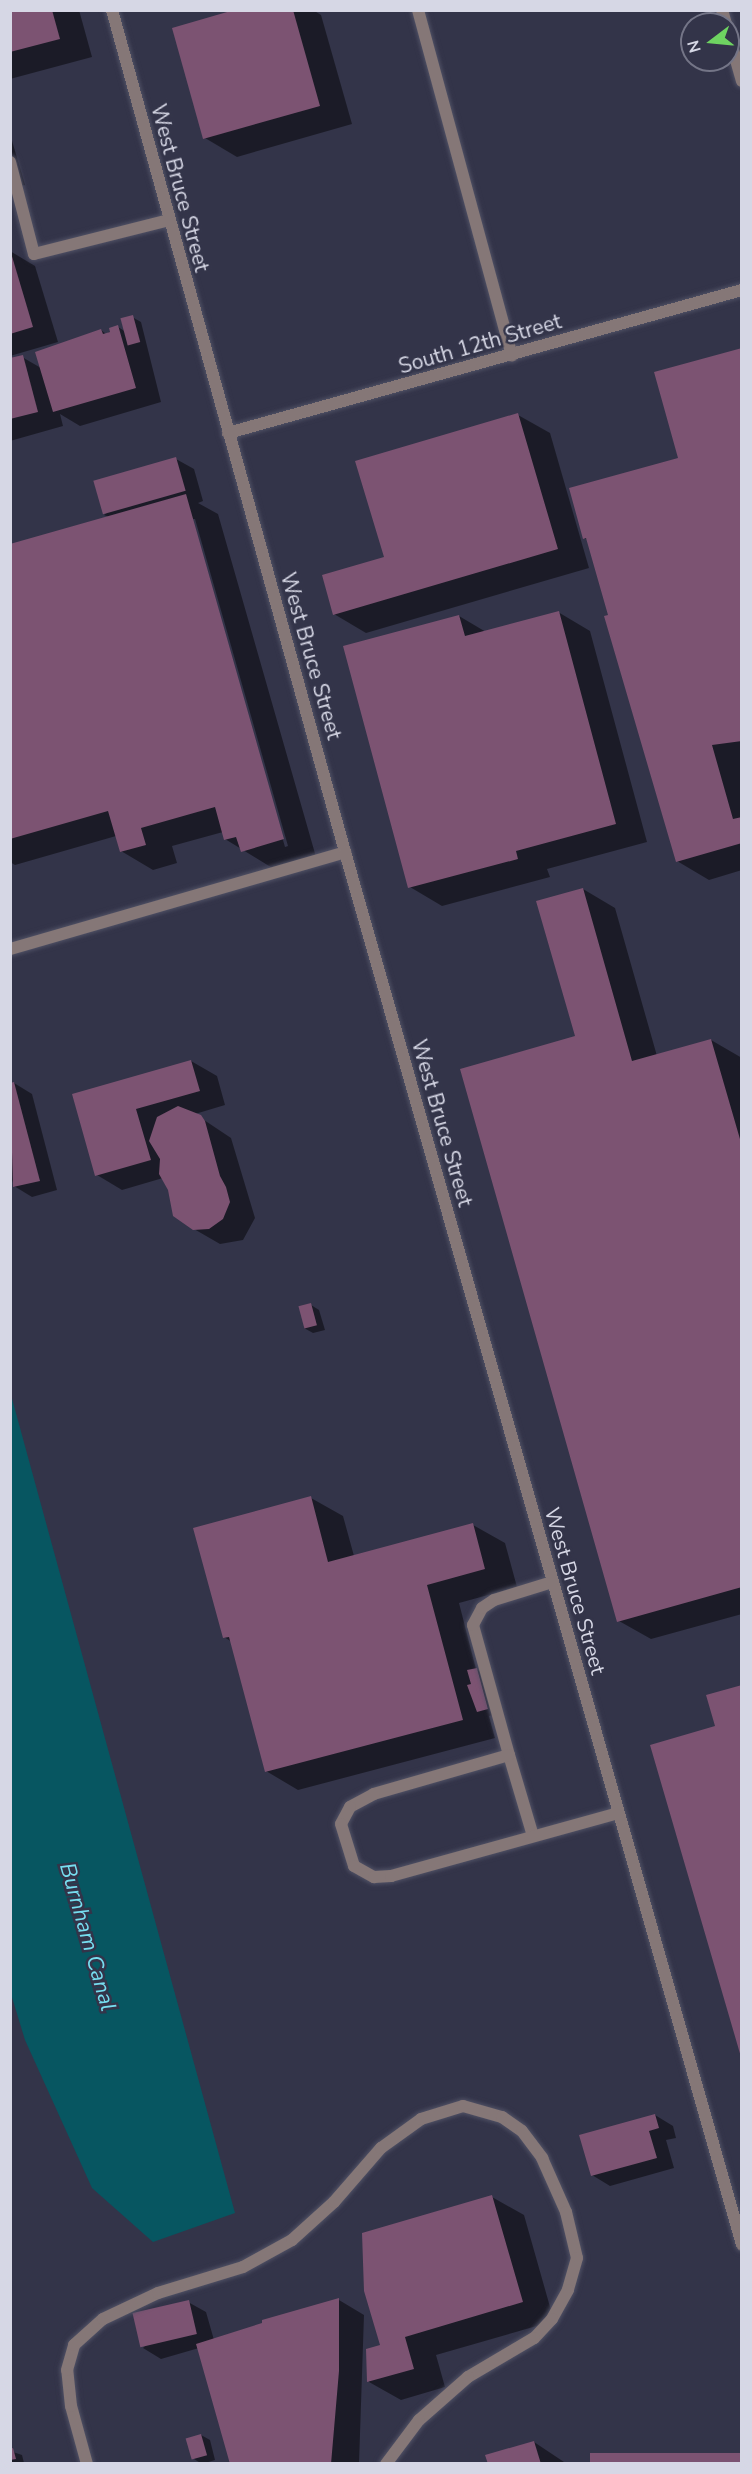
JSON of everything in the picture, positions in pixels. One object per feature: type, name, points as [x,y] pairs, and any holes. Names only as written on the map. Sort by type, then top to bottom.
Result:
[{"type":"street","name":"West Bruce Street","points":[[112,10],[345,852],[741,2246]]},
{"type":"street","points":[[418,10],[512,355]]},
{"type":"street","points":[[10,162],[34,254],[169,220]]},
{"type":"street","name":"South 12th Street","points":[[228,433],[741,290]]},
{"type":"street","points":[[10,949],[345,852]]},
{"type":"street","points":[[533,1836],[473,1625],[482,1608],[494,1600],[552,1582]]},
{"type":"street","points":[[509,1755],[374,1794],[350,1807],[341,1824],[341,1834],[354,1866],[374,1877],[391,1876],[618,1813]]},
{"type":"street","points":[[87,2463],[71,2406],[67,2370],[74,2345],[103,2319],[158,2293],[243,2267],[292,2240],[334,2202],[381,2148],[421,2120],[463,2106],[502,2117],[522,2131],[542,2158],[566,2212],[577,2258],[568,2290],[552,2319],[534,2338],[468,2377],[427,2413],[386,2463]]},
{"type":"water","name":"Burnham Canal","points":[[11,1395],[235,2213],[153,2242],[92,2188],[25,2040],[11,1994]]},
{"type":"building","points":[[10,10],[52,10],[60,39],[10,52]]},
{"type":"building","points":[[234,10],[293,10],[320,106],[203,139],[172,28]]},
{"type":"building","points":[[10,254],[33,327],[10,334]]},
{"type":"building","points":[[133,315],[140,342],[128,345],[120,318]]},
{"type":"building","points":[[118,325],[136,388],[53,412],[35,352],[101,329],[103,334],[110,332],[109,328]]},
{"type":"building","points":[[742,348],[742,741],[712,745],[733,819],[742,817],[742,843],[676,862],[604,616],[608,615],[586,538],[583,539],[569,488],[678,458],[654,372]]},
{"type":"building","points":[[23,355],[38,412],[10,419],[10,358]]},
{"type":"building","points":[[518,413],[558,549],[333,615],[322,575],[384,557],[355,461]]},
{"type":"building","points":[[176,457],[186,491],[103,514],[93,481]]},
{"type":"building","points":[[186,494],[284,839],[241,852],[236,837],[224,840],[215,807],[141,828],[146,845],[120,852],[108,811],[10,839],[10,544]]},
{"type":"building","points":[[559,611],[616,824],[516,851],[518,859],[408,888],[343,646],[459,615],[465,636]]},
{"type":"building","points":[[583,888],[632,1061],[711,1039],[742,1146],[742,1587],[617,1622],[460,1069],[575,1036],[536,901]]},
{"type":"building","points":[[191,1060],[200,1091],[136,1109],[151,1160],[95,1176],[72,1094]]},
{"type":"building","points":[[14,1082],[40,1181],[13,1187],[10,1083]]},
{"type":"building","points":[[178,1106],[201,1115],[205,1121],[220,1176],[230,1202],[223,1219],[209,1229],[193,1230],[173,1216],[168,1190],[159,1174],[160,1159],[149,1141],[157,1117]]},
{"type":"building","points":[[311,1303],[317,1325],[304,1329],[298,1306]]},
{"type":"building","points":[[311,1496],[328,1562],[473,1523],[485,1569],[427,1585],[463,1720],[265,1772],[229,1637],[223,1638],[193,1528]]},
{"type":"building","points":[[477,1668],[488,1709],[477,1712],[467,1685],[471,1684],[467,1670]]},
{"type":"building","points":[[742,1685],[741,2057],[650,1745],[715,1726],[706,1695]]},
{"type":"building","points":[[655,2114],[659,2128],[649,2131],[657,2158],[591,2176],[579,2135]]},
{"type":"building","points":[[492,2195],[523,2302],[405,2337],[414,2369],[367,2382],[366,2349],[380,2345],[364,2291],[362,2233]]},
{"type":"building","points":[[339,2298],[339,2371],[331,2464],[230,2464],[196,2344],[262,2323],[262,2320]]},
{"type":"building","points":[[189,2300],[197,2334],[140,2347],[132,2313]]},
{"type":"building","points":[[201,2434],[207,2455],[192,2460],[186,2438]]},
{"type":"building","points":[[534,2441],[541,2464],[488,2464],[485,2455]]},
{"type":"building","points":[[13,2448],[16,2459],[10,2460],[10,2449]]},
{"type":"building","points":[[590,2453],[742,2453],[742,2464],[590,2464]]}]
